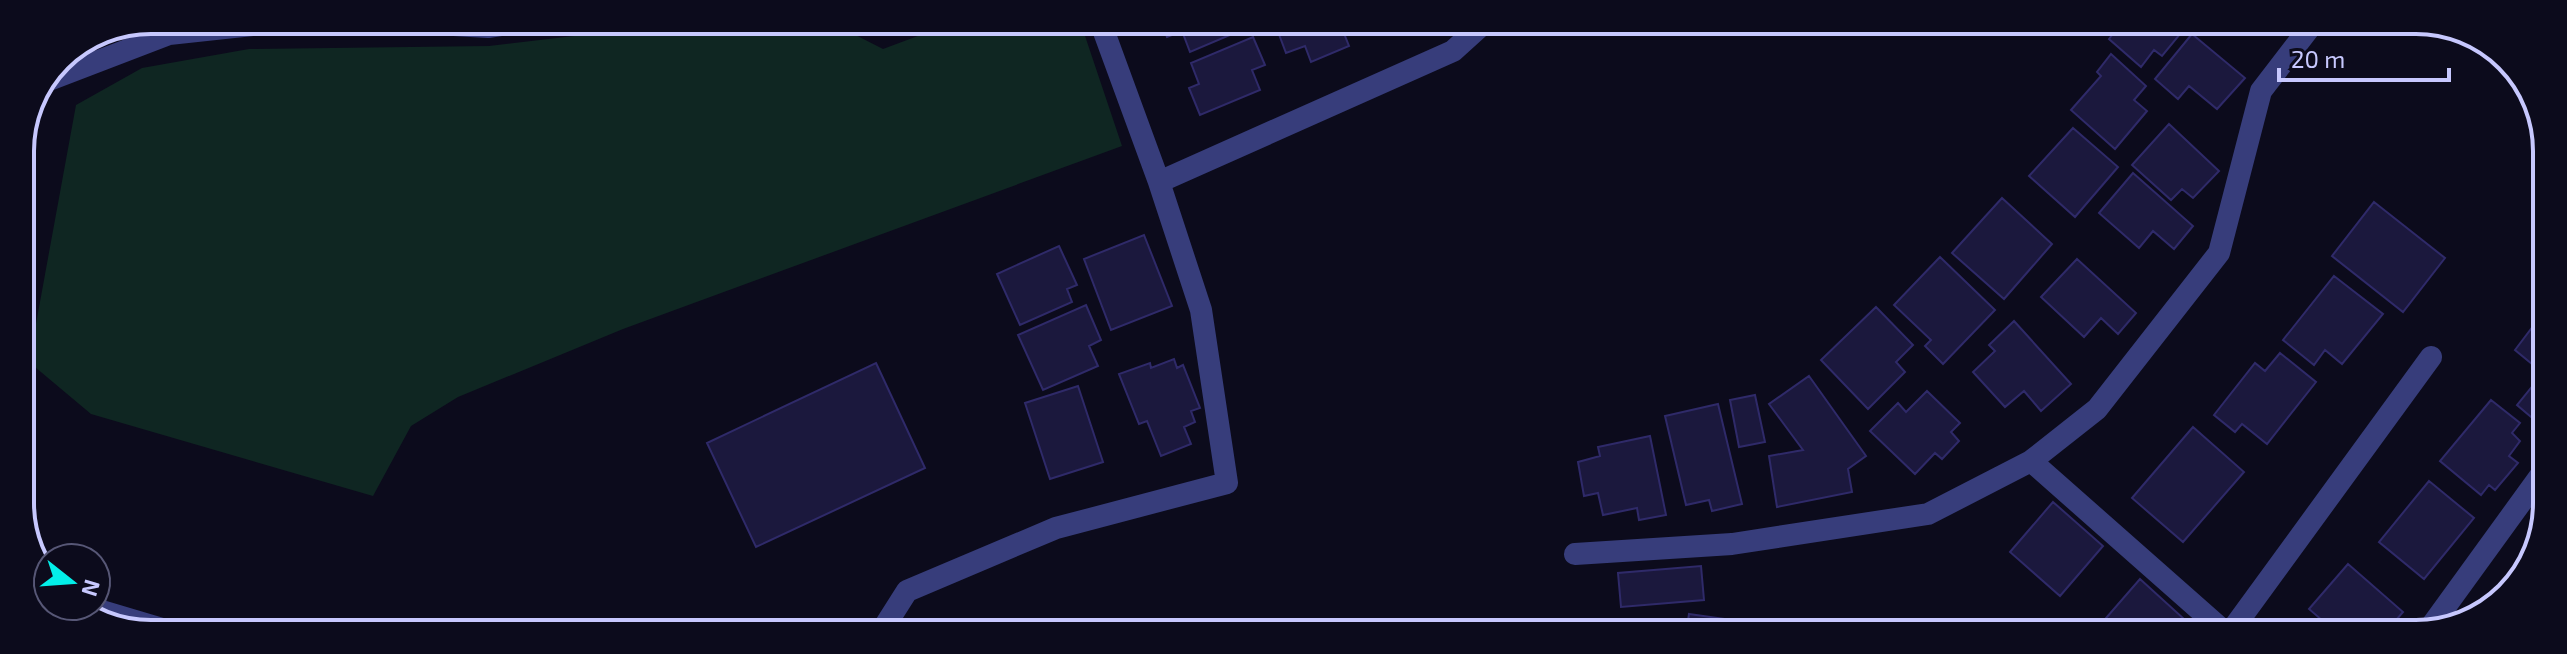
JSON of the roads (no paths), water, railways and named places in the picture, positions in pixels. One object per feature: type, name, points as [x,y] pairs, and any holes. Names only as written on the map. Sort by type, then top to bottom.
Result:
[{"type":"street","points":[[63,75],[169,34]]},
{"type":"street","points":[[889,620],[907,591],[1056,528],[1227,483],[1201,310],[1159,182],[1105,34]]},
{"type":"street","points":[[1159,182],[1453,51],[1472,34]]},
{"type":"street","points":[[1575,554],[1732,544],[1928,514],[2031,461],[2097,409],[2219,253],[2261,91],[2305,34]]},
{"type":"street","points":[[2238,620],[2431,357]]},
{"type":"street","points":[[2031,461],[2212,620]]},
{"type":"street","points":[[2437,618],[2533,486]]}]
